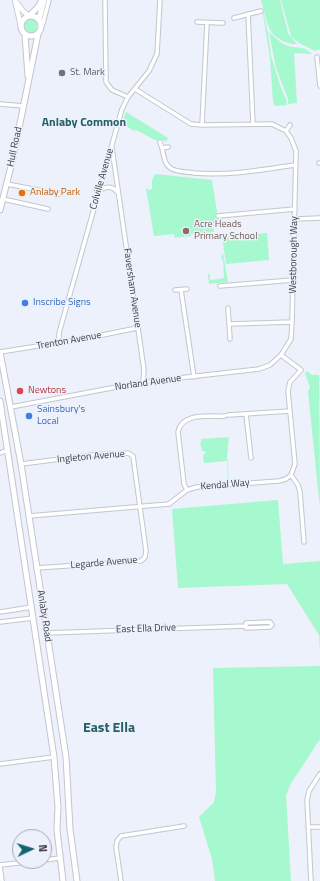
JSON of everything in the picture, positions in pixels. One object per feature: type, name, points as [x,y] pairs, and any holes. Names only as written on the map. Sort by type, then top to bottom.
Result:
[{"type":"main road","points":[[43,0],[39,19],[41,25],[39,32],[31,37],[25,35],[21,27],[24,19],[38,7],[43,0]]},
{"type":"main road","points":[[29,15],[39,19]]},
{"type":"main road","name":"Hull Road","points":[[0,210],[7,184],[39,32]]},
{"type":"main road","name":"Hull Road","points":[[25,35],[28,83]]},
{"type":"main road","name":"Anlaby Road","points":[[0,352],[21,464],[66,757],[70,829],[77,881]]},
{"type":"main road","name":"Anlaby Road","points":[[0,401],[54,757],[58,807],[57,830],[63,881]]},
{"type":"street","points":[[39,32],[49,0]]},
{"type":"street","points":[[105,0],[106,82],[112,90],[128,98]]},
{"type":"street","name":"Colville Avenue","points":[[59,342],[59,333],[120,114],[128,98],[149,71],[157,54],[160,0]]},
{"type":"street","points":[[15,1],[23,11],[29,15]]},
{"type":"street","points":[[15,1],[21,27]]},
{"type":"street","points":[[234,18],[261,11]]},
{"type":"street","points":[[248,14],[253,124]]},
{"type":"street","points":[[197,22],[222,23]]},
{"type":"street","points":[[202,125],[208,23]]},
{"type":"street","points":[[317,57],[320,86]]},
{"type":"street","points":[[135,89],[191,124],[272,124],[286,131],[290,125]]},
{"type":"street","points":[[0,104],[24,106]]},
{"type":"street","name":"Westborough Way","points":[[281,355],[291,339],[295,219],[296,151],[291,138],[286,131]]},
{"type":"street","points":[[160,142],[166,164],[172,169],[184,172],[212,174],[244,172],[296,165]]},
{"type":"street","name":"Faversham Avenue","points":[[112,145],[144,370],[143,382]]},
{"type":"street","points":[[162,148],[168,147]]},
{"type":"street","points":[[7,184],[59,194]]},
{"type":"street","points":[[99,190],[110,187],[114,188],[118,193]]},
{"type":"street","points":[[3,199],[48,209]]},
{"type":"street","points":[[218,216],[295,209]]},
{"type":"street","points":[[224,215],[225,221]]},
{"type":"street","points":[[295,219],[320,218]]},
{"type":"street","points":[[220,286],[293,280]]},
{"type":"street","points":[[226,285],[227,291]]},
{"type":"street","points":[[175,290],[187,289]]},
{"type":"street","points":[[181,290],[194,377]]},
{"type":"street","points":[[228,308],[230,339]]},
{"type":"street","points":[[229,324],[292,322]]},
{"type":"street","name":"Trenton Avenue","points":[[0,352],[30,348],[137,328]]},
{"type":"street","points":[[281,355],[300,370],[290,382],[288,391],[296,464],[291,475],[298,485],[300,492],[304,542]]},
{"type":"street","name":"Norland Avenue","points":[[11,407],[143,382],[259,369],[270,365],[281,355]]},
{"type":"street","points":[[187,490],[184,484],[178,432],[182,422],[187,419],[290,411]]},
{"type":"street","points":[[246,414],[251,458]]},
{"type":"street","points":[[219,416],[220,422]]},
{"type":"street","points":[[0,452],[8,450]]},
{"type":"street","points":[[250,452],[256,452]]},
{"type":"street","name":"Ingleton Avenue","points":[[21,464],[93,455],[128,453],[132,456],[134,464],[139,506]]},
{"type":"street","name":"Kendal Way","points":[[29,516],[169,504],[187,490],[197,487],[279,481],[286,479],[291,475]]},
{"type":"street","name":"Legarde Avenue","points":[[36,568],[141,561],[145,556],[146,551],[139,506]]},
{"type":"street","points":[[0,612],[32,607]]},
{"type":"street","points":[[0,622],[33,618]]},
{"type":"street","name":"East Ella Drive","points":[[46,634],[246,626],[246,628],[270,627],[272,625],[270,622],[246,623],[246,626]]},
{"type":"street","points":[[0,764],[54,757]]},
{"type":"street","points":[[311,881],[307,795],[320,774]]},
{"type":"street","points":[[316,781],[320,783]]},
{"type":"street","points":[[121,881],[116,847],[116,841],[121,836],[184,826]]},
{"type":"street","points":[[308,827],[320,826]]},
{"type":"street","points":[[52,859],[60,858]]},
{"type":"street","points":[[2,881],[0,866],[12,864]]},
{"type":"green space","points":[[261,0],[280,0],[288,33],[297,44],[280,40],[273,34],[268,24]]},
{"type":"green space","points":[[281,0],[320,0],[320,49],[315,51],[299,43],[291,36]]},
{"type":"green space","points":[[263,11],[271,56],[287,105],[275,106],[273,102],[270,58],[263,14],[260,14],[260,12]]},
{"type":"green space","points":[[28,17],[34,17],[37,24],[36,31],[31,35],[26,33],[24,29],[24,22]]},
{"type":"green space","points":[[269,32],[285,45],[303,48],[312,54],[294,53],[297,103],[288,104],[288,99],[276,68]]},
{"type":"green space","points":[[126,112],[168,138],[166,142],[163,140],[157,141],[136,130],[134,131],[122,123]]},
{"type":"green space","points":[[155,174],[212,180],[219,225],[213,226],[214,232],[191,234],[191,236],[175,238],[174,234],[154,236],[146,188],[149,190],[152,189],[152,181]]},
{"type":"green space","points":[[267,233],[269,260],[226,264],[222,237]]},
{"type":"green space","points":[[223,253],[228,282],[209,284],[208,274],[210,274],[211,280],[224,278],[223,261],[221,257]]},
{"type":"green space","points":[[307,371],[312,375],[319,375],[320,508],[308,392],[310,387],[305,373]]},
{"type":"green space","points":[[229,437],[227,456],[228,480],[227,461],[204,463],[203,455],[207,452],[202,451],[200,442],[201,439]]},
{"type":"green space","points":[[278,500],[283,564],[320,561],[320,650],[319,635],[287,584],[178,588],[172,509]]},
{"type":"green space","points":[[320,666],[320,739],[290,785],[286,796],[291,881],[215,881],[212,859],[199,817],[214,802],[216,792],[213,668]]},
{"type":"place","name":"St. Mark","points":[[62,73]]},
{"type":"place","name":"Anlaby Park","points":[[22,193]]},
{"type":"place","name":"Acre Heads Primary School","points":[[186,231]]},
{"type":"place","name":"Inscribe Signs","points":[[25,303]]},
{"type":"place","name":"Newtons","points":[[20,391]]},
{"type":"place","name":"Sainsbury's Local","points":[[29,416]]},
{"type":"district","name":"Anlaby Common","points":[[84,123]]},
{"type":"district","name":"East Ella","points":[[109,729]]}]
